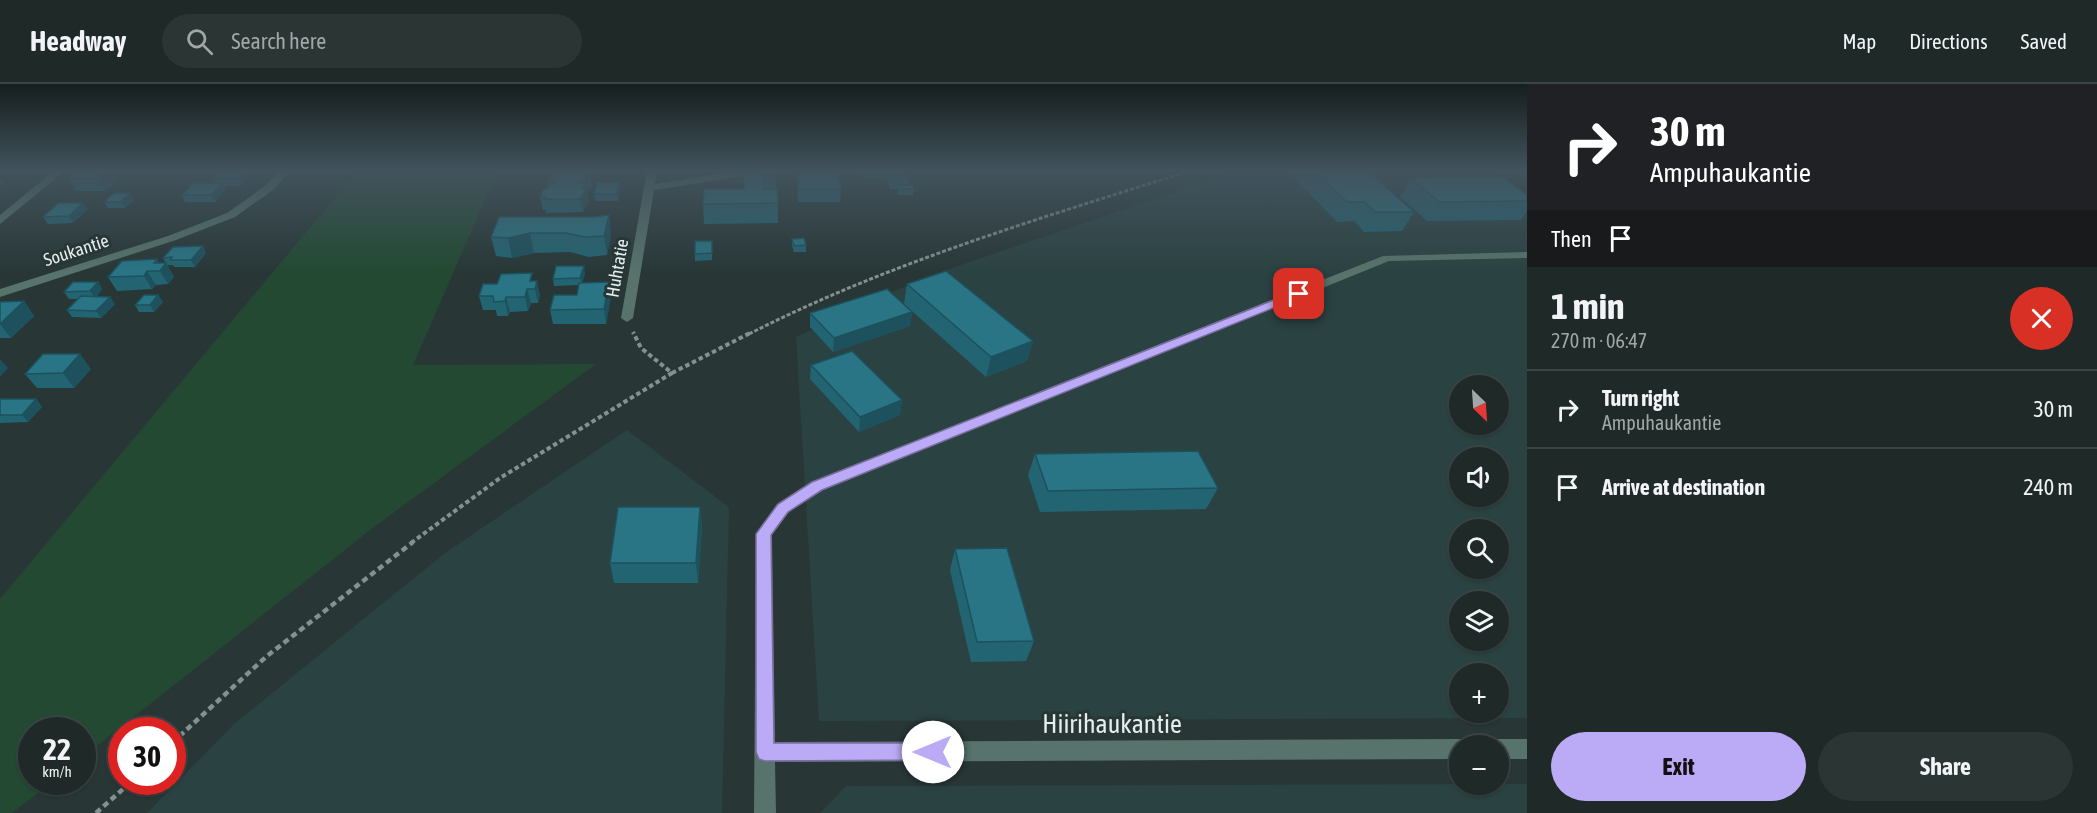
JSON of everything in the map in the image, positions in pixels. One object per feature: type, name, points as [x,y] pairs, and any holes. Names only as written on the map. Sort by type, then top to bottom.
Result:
[{"type":"street","points":[[0,220],[19,204]]},
{"type":"street","name":"Soukantie","points":[[0,293],[172,238],[231,215],[246,204]]},
{"type":"street","name":"Huhtatie","points":[[627,318],[646,204]]},
{"type":"street","points":[[765,813],[764,534],[783,508],[817,486],[1387,258],[1527,255]]},
{"type":"street","name":"Hiirihaukantie","points":[[765,752],[1449,749]]},
{"type":"street","points":[[1509,749],[1527,749]]},
{"type":"path","points":[[186,730],[267,656],[392,557],[500,478],[672,373],[778,319],[883,272],[1085,204]]},
{"type":"path","points":[[627,318],[641,348],[672,373]]},
{"type":"path","points":[[96,813],[116,795]]},
{"type":"shaded area","points":[[1141,204],[1527,204],[1527,718],[1509,718],[1509,663],[1449,663],[1449,718],[819,721],[796,337],[925,277]]},
{"type":"shaded area","points":[[627,430],[729,507],[722,813],[147,813],[165,795],[186,795],[186,773],[234,724],[445,553]]},
{"type":"shaded area","points":[[1449,784],[1449,795],[1509,795],[1509,784],[1527,784],[1527,813],[820,813],[846,786]]},
{"type":"green space","points":[[330,204],[483,204],[413,365],[596,364],[374,527],[134,717],[108,717],[108,737],[96,747],[96,717],[18,717],[18,795],[35,795],[12,813],[0,813],[0,599]]},
{"type":"building","points":[[57,204],[82,204],[69,216],[43,217]]},
{"type":"building","points":[[1367,204],[1405,204],[1414,212],[1375,212]]},
{"type":"building","points":[[609,215],[604,236],[530,233],[508,238],[491,237],[499,217]]},
{"type":"building","points":[[804,238],[806,245],[794,246],[792,239]]},
{"type":"building","points":[[695,241],[712,241],[712,253],[695,254]]},
{"type":"building","points":[[203,246],[191,260],[163,258],[173,247]]},
{"type":"building","points":[[157,259],[154,263],[166,263],[160,271],[147,271],[144,276],[108,277],[122,261]]},
{"type":"building","points":[[556,266],[584,266],[580,278],[553,279]]},
{"type":"building","points":[[946,271],[1033,341],[991,357],[907,284]]},
{"type":"building","points":[[532,273],[530,281],[537,281],[535,289],[527,289],[525,297],[506,297],[505,301],[494,302],[493,296],[479,296],[483,284],[497,284],[501,274]]},
{"type":"building","points":[[73,282],[98,282],[90,291],[64,292]]},
{"type":"building","points":[[609,282],[604,309],[550,310],[554,295],[577,295],[579,283]]},
{"type":"building","points":[[887,289],[912,312],[834,338],[810,313]]},
{"type":"building","points":[[144,295],[158,295],[150,305],[135,305]]},
{"type":"building","points":[[81,296],[110,297],[96,311],[67,310]]},
{"type":"building","points":[[24,301],[0,324],[0,302]]},
{"type":"building","points":[[852,351],[902,400],[860,417],[811,365]]},
{"type":"building","points":[[43,354],[80,354],[63,373],[25,374]]},
{"type":"building","points":[[0,399],[36,399],[22,415],[0,415]]},
{"type":"building","points":[[1198,451],[1218,488],[1048,491],[1035,454]]},
{"type":"building","points":[[618,507],[700,507],[696,563],[610,563]]},
{"type":"building","points":[[1007,548],[1034,641],[977,642],[955,549]]},
{"type":"route","points":[[933,752],[765,752],[764,534],[783,508],[817,486],[1299,294]]}]
